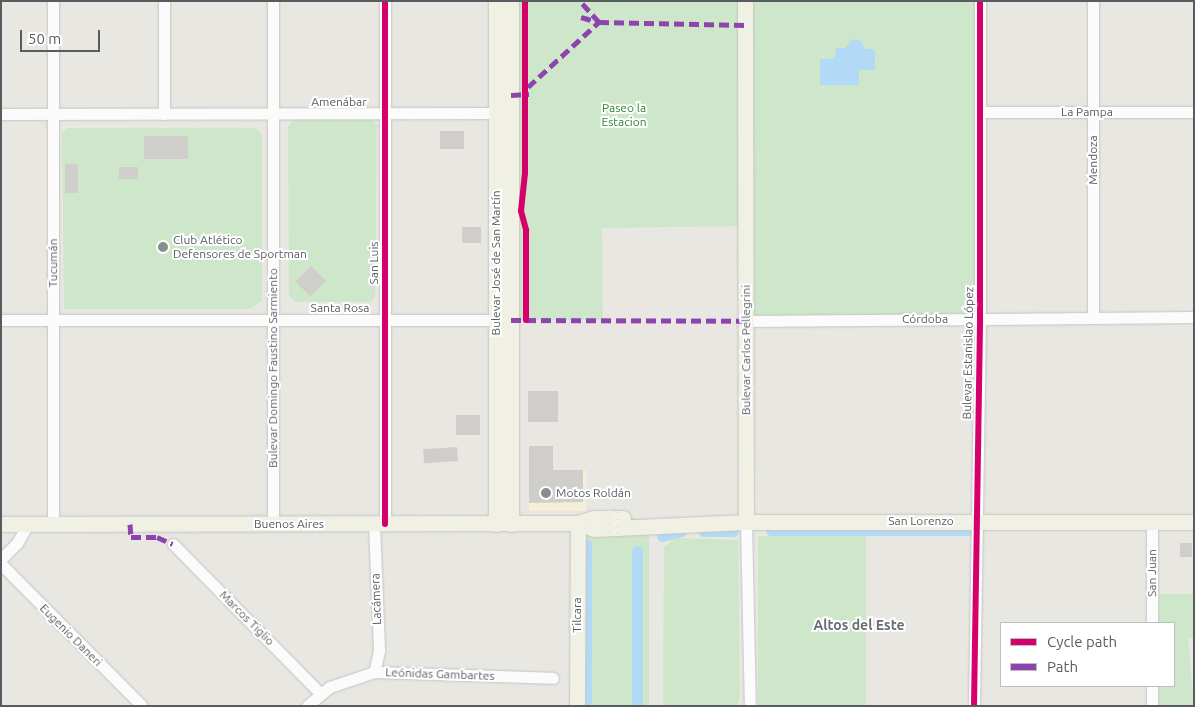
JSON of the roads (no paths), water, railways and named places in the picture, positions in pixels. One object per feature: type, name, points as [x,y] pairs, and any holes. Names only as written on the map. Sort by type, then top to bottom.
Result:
[{"type":"main road","name":"Bulevar José de San Martín","points":[[496,1],[504,113]]},
{"type":"main road","name":"Bulevar José de San Martín","points":[[504,524],[504,113],[511,1]]},
{"type":"main road","name":"Bulevar Carlos Pellegrini","points":[[745,1],[746,522]]},
{"type":"main road","name":"Buenos Aires","points":[[1,524],[504,524],[578,523],[594,518],[618,523]]},
{"type":"main road","name":"San Lorenzo","points":[[618,523],[634,518],[649,524],[977,521],[1194,522]]},
{"type":"main road","name":"Tilcara","points":[[577,706],[578,523]]},
{"type":"street","name":"Tucumán","points":[[53,1],[53,524]]},
{"type":"street","points":[[164,1],[164,114]]},
{"type":"street","name":"Bulevar Domingo Faustino Sarmiento","points":[[273,1],[273,524]]},
{"type":"street","name":"San Luis","points":[[379,524],[385,320],[385,1]]},
{"type":"street","name":"Bulevar Estanislao López","points":[[974,706],[980,319],[980,1]]},
{"type":"street","name":"Mendoza","points":[[1093,1],[1093,318]]},
{"type":"street","name":"La Pampa","points":[[980,112],[1194,112]]},
{"type":"street","name":"Amenábar","points":[[1,114],[504,113]]},
{"type":"street","name":"Córdoba","points":[[746,321],[1194,318]]},
{"type":"street","name":"Santa Rosa","points":[[1,320],[504,320]]},
{"type":"street","name":"Bulevar Estanislao López","points":[[977,521],[982,545],[982,706]]},
{"type":"street","name":"Bulevar Carlos Pellegrini","points":[[746,522],[749,703]]},
{"type":"street","name":"San Juan","points":[[1152,522],[1152,622]]},
{"type":"street","points":[[1,559],[17,543],[28,524]]},
{"type":"street","name":"Lacámera","points":[[374,672],[378,651],[379,524]]},
{"type":"street","name":"Marcos Tiglio","points":[[173,544],[320,693]]},
{"type":"street","name":"Eugenio Daneri","points":[[1,564],[142,706]]},
{"type":"street","name":"Leónidas Gambartes","points":[[307,706],[320,693],[341,682],[374,672],[553,678]]},
{"type":"street","points":[[1152,687],[1152,706]]},
{"type":"water","points":[[853,39],[861,41],[865,49],[875,49],[875,70],[859,70],[859,85],[820,85],[820,59],[835,59],[836,48],[845,48]]},
{"type":"waterway","points":[[771,530],[968,530]]},
{"type":"waterway","points":[[662,536],[681,531]]},
{"type":"waterway","points":[[704,531],[733,531]]},
{"type":"waterway","points":[[586,544],[586,706]]},
{"type":"waterway","points":[[637,551],[637,706]]},
{"type":"railway","points":[[609,1],[609,706]]},
{"type":"railway","points":[[618,1],[618,706]]},
{"type":"place","name":"Club Atlético Defensores de Sportman","points":[[163,247]]},
{"type":"place","name":"Motos Roldán","points":[[546,493]]},
{"type":"district","name":"Altos del Este","points":[[859,625]]},
{"type":"park label","name":"Paseo la Estacion","points":[[624,115]]}]
